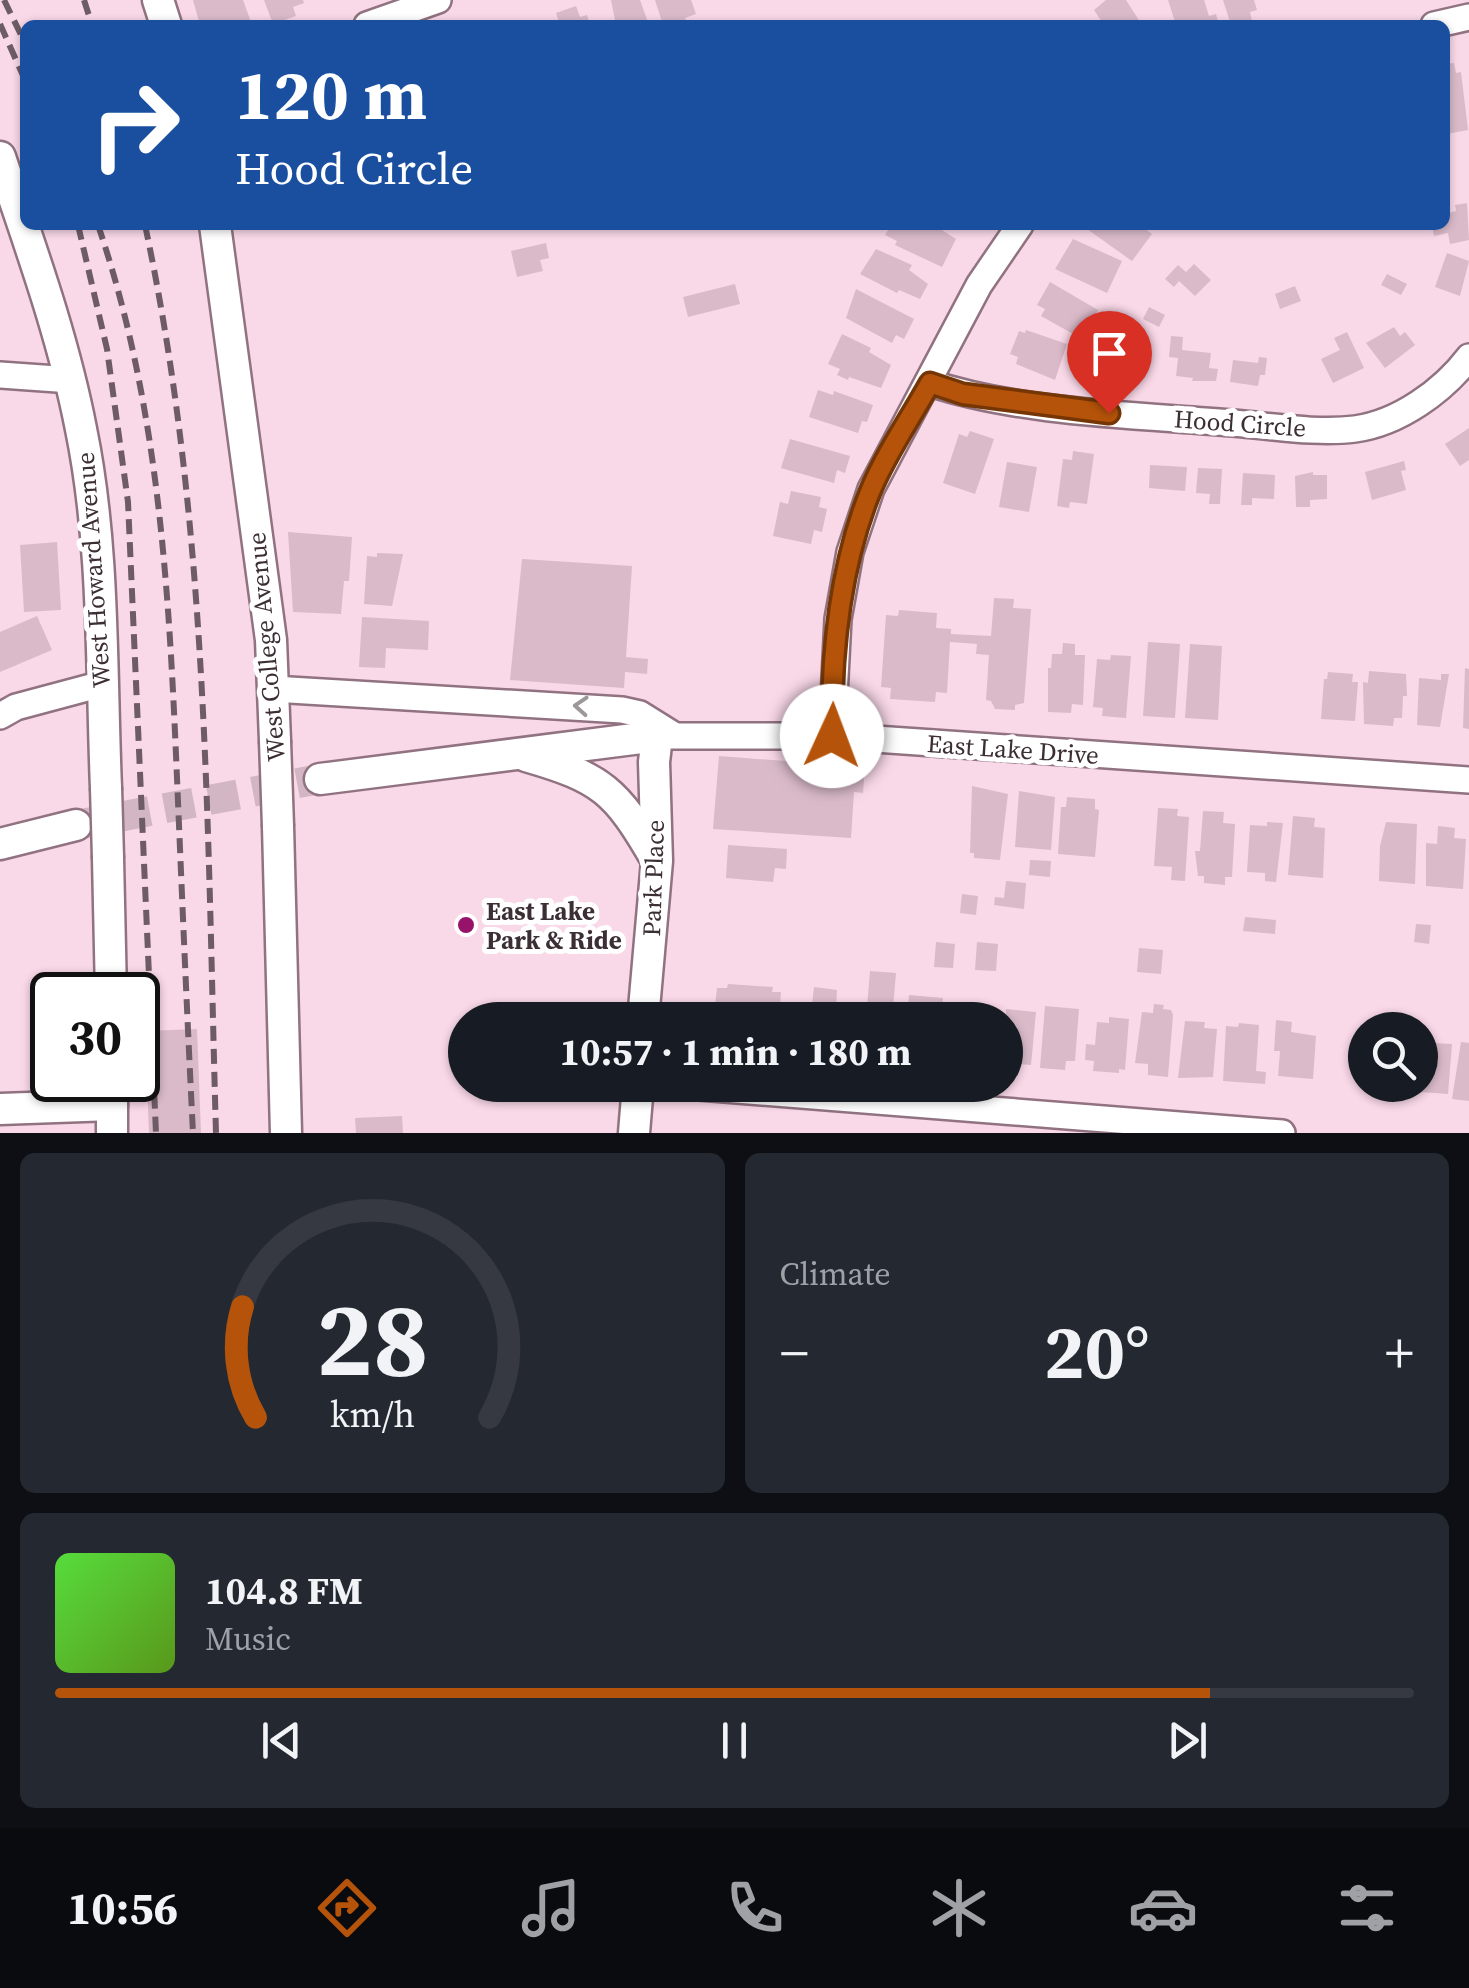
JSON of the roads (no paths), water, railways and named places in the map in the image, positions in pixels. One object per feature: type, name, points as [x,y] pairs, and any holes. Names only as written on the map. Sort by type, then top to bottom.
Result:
[{"type":"main road","name":"West Howard Avenue","points":[[0,157],[20,220]]},
{"type":"main road","name":"West Howard Avenue","points":[[23,230],[71,380],[90,482],[102,684],[110,972]]},
{"type":"main road","name":"West College Avenue","points":[[217,230],[252,486],[273,688],[286,1133]]},
{"type":"main road","name":"East Lake Drive","points":[[320,779],[664,735]]},
{"type":"main road","name":"Park Place","points":[[646,1002],[658,862],[654,762],[664,735]]},
{"type":"main road","points":[[509,752],[579,771],[612,794],[658,862]]},
{"type":"main road","points":[[0,844],[76,825]]},
{"type":"main road","points":[[634,1133],[637,1102]]},
{"type":"main road","points":[[0,1109],[112,1106]]},
{"type":"street","points":[[381,20],[438,0]]},
{"type":"street","points":[[832,736],[838,618],[850,552],[871,490],[979,285],[1017,230]]},
{"type":"street","name":"Hood Circle","points":[[930,383],[963,394],[1109,413],[1356,429],[1411,410],[1457,373],[1469,357]]},
{"type":"street","points":[[0,375],[71,380]]},
{"type":"street","points":[[0,716],[16,707],[102,684]]},
{"type":"street","points":[[273,688],[622,710],[640,714],[664,735]]},
{"type":"street","name":"East Lake Drive","points":[[664,735],[832,736],[1469,780]]},
{"type":"street","points":[[889,1102],[1282,1133]]},
{"type":"tunnel","points":[[76,825],[320,779]]},
{"type":"railway","points":[[4,0],[20,33]]},
{"type":"railway","points":[[84,0],[90,20]]},
{"type":"railway","points":[[0,24],[20,69]]},
{"type":"railway","points":[[79,230],[107,349],[128,502],[156,1133]]},
{"type":"railway","points":[[100,230],[135,360],[148,429],[165,568],[193,1133]]},
{"type":"railway","points":[[146,230],[182,450],[193,564],[206,791],[216,1133]]},
{"type":"place","name":"East Lake Park & Ride","points":[[466,925]]}]
